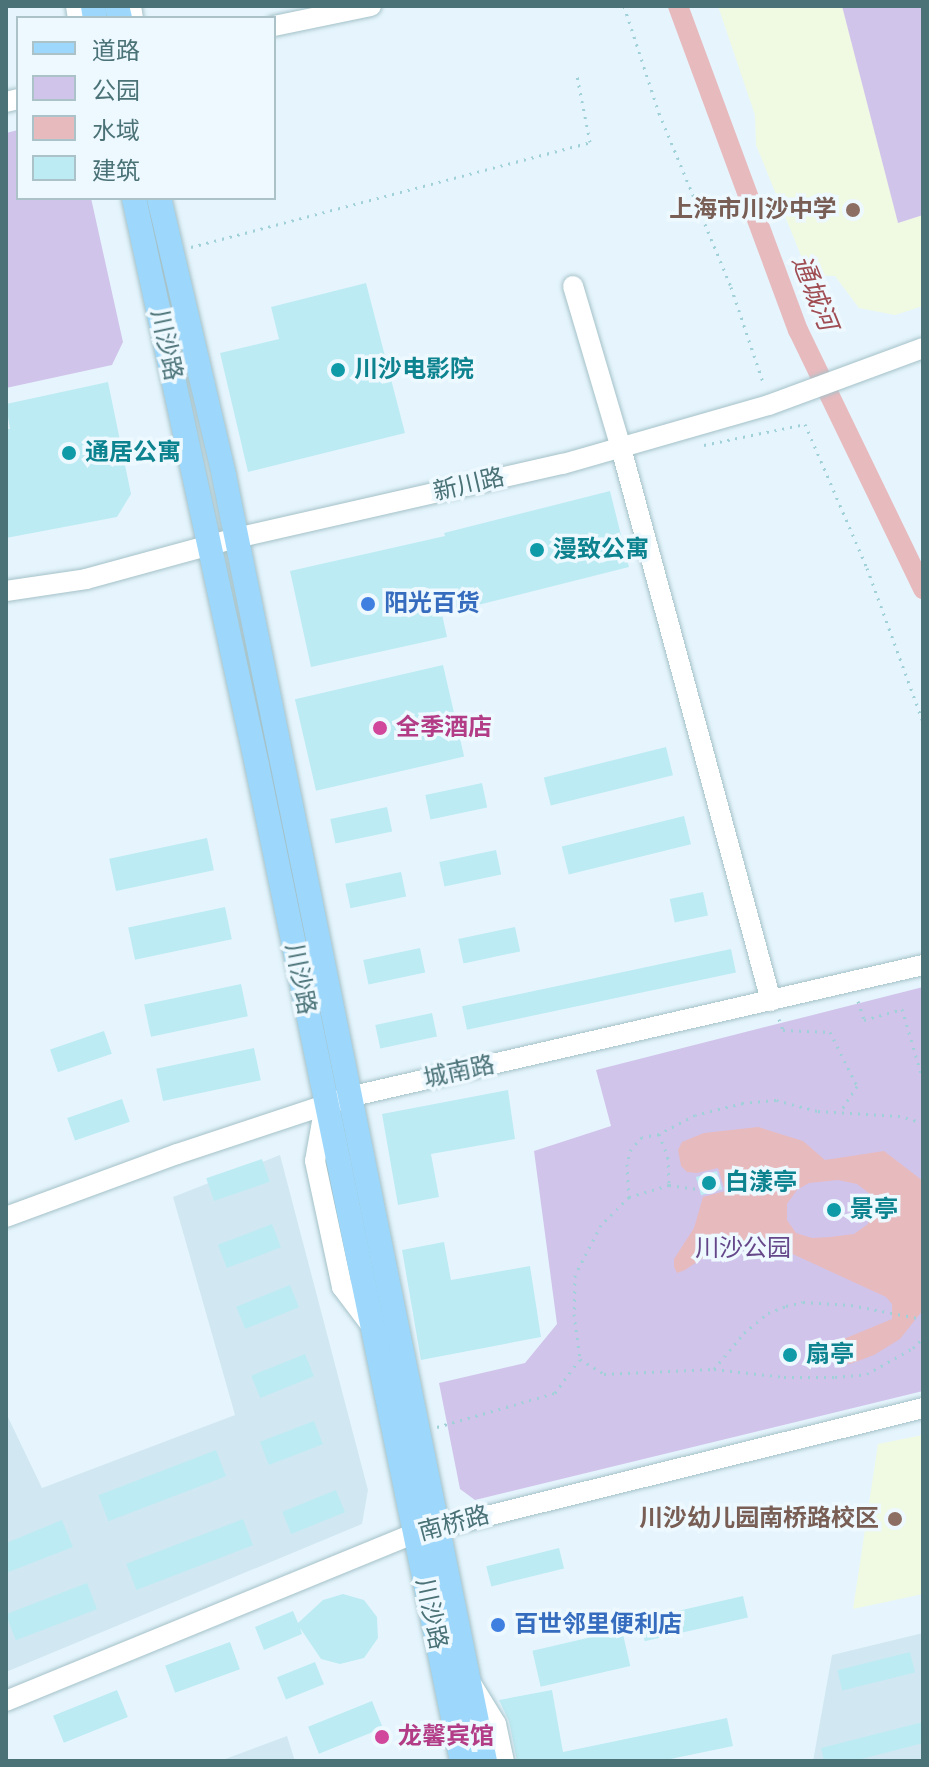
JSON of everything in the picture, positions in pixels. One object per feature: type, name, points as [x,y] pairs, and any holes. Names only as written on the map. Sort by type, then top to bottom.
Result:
[{"type":"main road","name":"川沙路","points":[[134,200],[257,765],[370,1324],[468,1679],[485,1761]]},
{"type":"main road","name":"川沙路","points":[[159,200],[236,538],[418,1433],[426,1531],[462,1761]]},
{"type":"street","points":[[276,26],[371,6]]},
{"type":"street","points":[[573,286],[621,448],[771,1001]]},
{"type":"street","name":"新川路","points":[[6,591],[86,579],[236,538],[621,448],[775,402],[923,348]]},
{"type":"street","name":"城南路","points":[[6,1217],[349,1097],[923,965]]},
{"type":"street","name":"南桥路","points":[[6,1701],[426,1531],[923,1408]]},
{"type":"street","points":[[468,1679],[496,1724],[504,1761]]},
{"type":"path","points":[[624,6],[659,113],[775,402]]},
{"type":"path","points":[[172,252],[590,142],[577,76]]},
{"type":"path","points":[[702,446],[805,424],[867,568],[923,722]]},
{"type":"path","points":[[852,982],[864,1020],[902,1009],[923,1080]]},
{"type":"path","points":[[771,1001],[783,1030],[830,1032],[857,1086],[840,1112]]},
{"type":"path","points":[[923,1015],[923,1022]]},
{"type":"path","points":[[629,1197],[627,1164],[631,1149],[642,1137],[659,1134],[695,1115],[743,1103],[776,1100],[840,1112],[900,1116],[923,1123]]},
{"type":"path","points":[[659,1134],[668,1157],[669,1185]]},
{"type":"path","points":[[418,1433],[555,1393],[580,1359],[574,1314],[575,1275],[601,1225],[629,1197],[669,1185],[696,1189]]},
{"type":"path","points":[[714,1369],[744,1333],[768,1313],[786,1306],[803,1302],[890,1309],[923,1319]]},
{"type":"path","points":[[580,1359],[604,1374],[714,1369],[784,1377],[867,1374],[913,1348],[923,1338]]},
{"type":"shaded area","name":"上海市川沙中学","points":[[718,6],[923,6],[923,306],[895,315],[859,308],[835,276],[809,275],[756,145],[755,115]]},
{"type":"shaded area","points":[[280,1155],[368,1490],[362,1524],[6,1672],[6,1413],[42,1488],[235,1415],[173,1197]]},
{"type":"shaded area","name":"川沙幼儿园南桥路校区","points":[[923,1435],[923,1594],[853,1609],[878,1444]]},
{"type":"shaded area","points":[[923,1633],[923,1761],[813,1761],[832,1655]]},
{"type":"shaded area","points":[[287,1736],[295,1761],[220,1761]]},
{"type":"green space","points":[[842,6],[923,6],[923,215],[898,223]]},
{"type":"green space","points":[[16,130],[16,200],[91,200],[123,342],[112,365],[6,388],[6,133]]},
{"type":"green space","name":"川沙公园","points":[[923,987],[923,1391],[475,1500],[460,1489],[439,1383],[525,1363],[557,1324],[534,1151],[611,1126],[596,1070]]},
{"type":"water","points":[[758,1127],[803,1141],[825,1160],[884,1151],[923,1181],[923,1310],[900,1339],[874,1355],[850,1364],[838,1360],[832,1352],[834,1343],[892,1319],[892,1304],[886,1297],[786,1251],[751,1241],[726,1242],[677,1273],[674,1259],[694,1228],[703,1197],[725,1191],[718,1168],[697,1173],[687,1172],[681,1166],[678,1150],[682,1142],[704,1133]],"holes":[[[838,1180],[857,1184],[870,1194],[872,1208],[868,1224],[854,1234],[812,1238],[796,1233],[787,1220],[787,1204],[797,1190],[809,1183]]]},
{"type":"building","name":"川沙电影院","points":[[366,283],[405,433],[248,472],[220,353],[279,339],[271,307]]},
{"type":"building","name":"通居公寓","points":[[108,382],[131,494],[117,517],[6,538],[6,429],[10,429],[6,404]]},
{"type":"building","points":[[610,491],[629,567],[442,614],[447,637],[311,667],[290,571],[445,536],[444,533]]},
{"type":"building","name":"全季酒店","points":[[443,665],[464,757],[316,791],[295,699]]},
{"type":"building","points":[[666,747],[673,775],[551,806],[544,777]]},
{"type":"building","points":[[482,783],[487,807],[430,820],[425,795]]},
{"type":"building","points":[[387,807],[392,831],[335,844],[330,819]]},
{"type":"building","points":[[684,816],[691,844],[569,875],[562,846]]},
{"type":"building","points":[[207,838],[214,870],[116,891],[109,859]]},
{"type":"building","points":[[496,850],[501,874],[444,887],[439,862]]},
{"type":"building","points":[[401,872],[406,896],[350,908],[345,884]]},
{"type":"building","points":[[703,892],[708,915],[675,923],[670,899]]},
{"type":"building","points":[[225,907],[232,939],[135,960],[128,928]]},
{"type":"building","points":[[515,927],[520,951],[463,964],[458,939]]},
{"type":"building","points":[[420,948],[425,972],[368,985],[363,960]]},
{"type":"building","points":[[731,949],[736,972],[467,1030],[462,1006]]},
{"type":"building","points":[[241,984],[248,1016],[151,1037],[144,1005]]},
{"type":"building","points":[[432,1013],[437,1036],[380,1049],[375,1025]]},
{"type":"building","points":[[104,1031],[112,1054],[58,1072],[50,1050]]},
{"type":"building","points":[[254,1048],[261,1080],[163,1101],[156,1069]]},
{"type":"building","points":[[508,1090],[515,1139],[431,1154],[439,1197],[398,1205],[382,1114]]},
{"type":"building","points":[[122,1099],[130,1122],[75,1141],[67,1118]]},
{"type":"building","points":[[262,1159],[270,1182],[214,1201],[206,1178]]},
{"type":"building","name":"白漾亭","points":[[717,1171],[722,1189],[701,1195],[696,1177]]},
{"type":"building","points":[[272,1224],[281,1247],[227,1268],[218,1245]]},
{"type":"building","points":[[444,1242],[451,1280],[530,1266],[541,1337],[421,1360],[402,1250]]},
{"type":"building","points":[[290,1285],[299,1307],[245,1329],[236,1307]]},
{"type":"building","points":[[305,1354],[314,1376],[260,1398],[251,1376]]},
{"type":"building","points":[[314,1421],[323,1444],[269,1465],[260,1442]]},
{"type":"building","points":[[216,1450],[226,1476],[108,1521],[98,1495]]},
{"type":"building","points":[[336,1490],[345,1512],[291,1534],[282,1512]]},
{"type":"building","points":[[243,1519],[253,1545],[136,1590],[126,1564]]},
{"type":"building","points":[[62,1520],[73,1547],[6,1573],[6,1543]]},
{"type":"building","points":[[559,1548],[564,1568],[491,1587],[486,1566]]},
{"type":"building","points":[[87,1583],[97,1609],[16,1640],[6,1614]]},
{"type":"building","points":[[343,1594],[364,1600],[377,1617],[378,1638],[364,1658],[340,1664],[321,1659],[300,1628],[302,1634],[264,1650],[255,1627],[293,1611],[298,1623],[323,1600]]},
{"type":"building","points":[[743,1596],[748,1617],[645,1641],[640,1620]]},
{"type":"building","points":[[622,1630],[630,1666],[541,1687],[532,1651]]},
{"type":"building","points":[[230,1642],[240,1669],[175,1693],[165,1666]]},
{"type":"building","points":[[910,1652],[915,1672],[842,1691],[837,1670]]},
{"type":"building","points":[[315,1662],[324,1684],[286,1700],[277,1677]]},
{"type":"building","points":[[117,1690],[128,1717],[64,1743],[53,1716]]},
{"type":"building","points":[[552,1690],[563,1752],[727,1718],[733,1746],[661,1761],[517,1761],[509,1721],[499,1700]]},
{"type":"building","points":[[372,1701],[383,1728],[319,1754],[308,1727]]},
{"type":"building","points":[[923,1722],[923,1743],[854,1761],[824,1761],[821,1748]]},
{"type":"waterway","name":"通城河","points":[[678,6],[798,330],[923,589]]},
{"type":"place","name":"上海市川沙中学","points":[[853,210]]},
{"type":"place","name":"川沙电影院","points":[[338,370]]},
{"type":"place","name":"通居公寓","points":[[69,453]]},
{"type":"place","name":"漫致公寓","points":[[537,550]]},
{"type":"place","name":"阳光百货","points":[[368,604]]},
{"type":"place","name":"全季酒店","points":[[380,728]]},
{"type":"place","name":"白漾亭","points":[[709,1183]]},
{"type":"place","name":"景亭","points":[[834,1210]]},
{"type":"place","name":"扇亭","points":[[790,1355]]},
{"type":"place","name":"川沙幼儿园南桥路校区","points":[[895,1519]]},
{"type":"place","name":"百世邻里便利店","points":[[498,1625]]},
{"type":"place","name":"龙馨宾馆","points":[[382,1737]]}]
